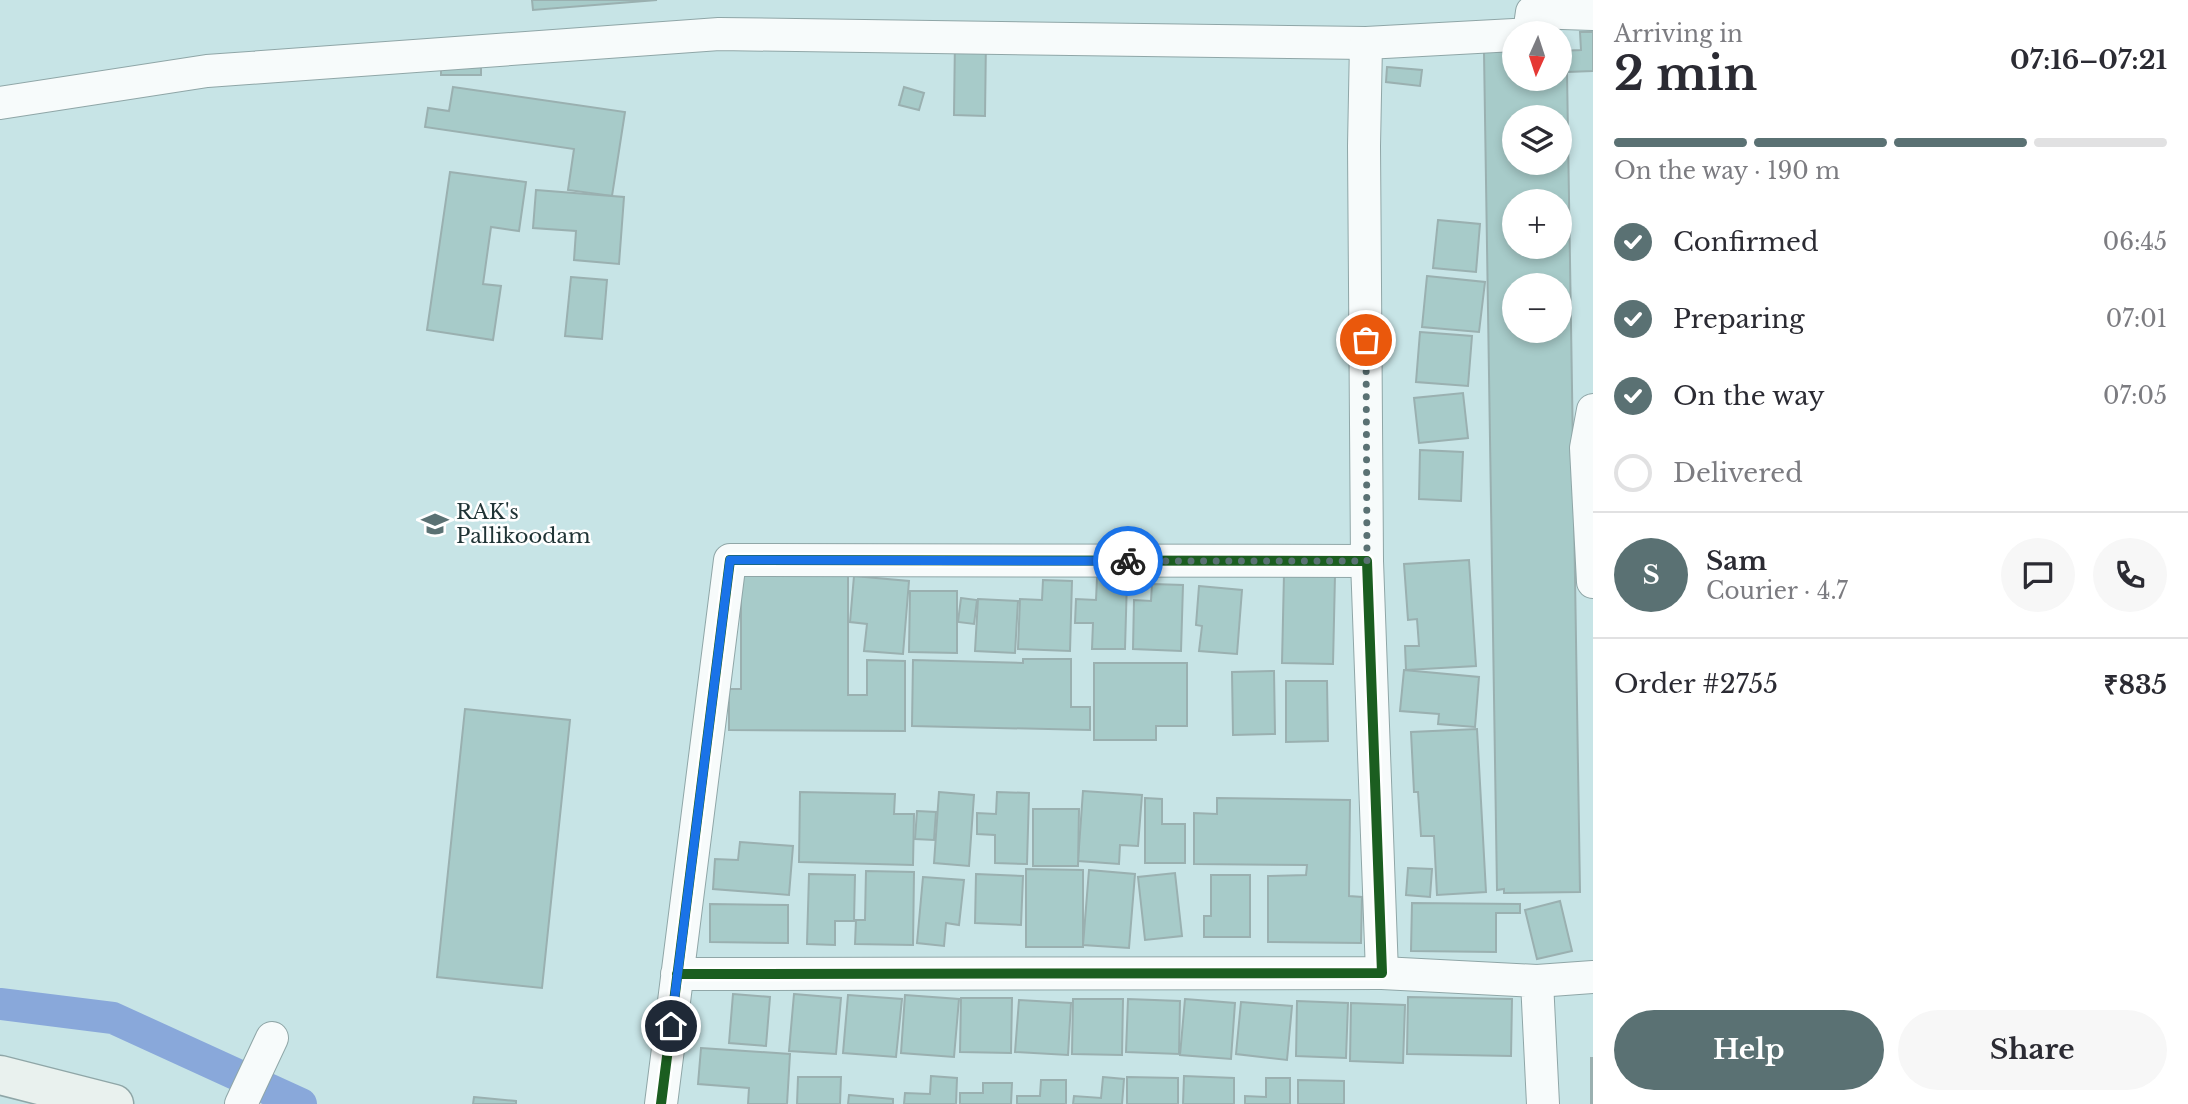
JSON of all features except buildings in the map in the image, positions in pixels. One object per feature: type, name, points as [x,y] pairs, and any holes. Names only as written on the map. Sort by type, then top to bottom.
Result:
[{"type":"street","points":[[1531,21],[1532,12],[1593,14]]},
{"type":"street","points":[[0,103],[207,71],[719,34],[1366,43],[1502,36]]},
{"type":"street","points":[[1366,43],[1364,160],[1367,561],[1382,972]]},
{"type":"street","points":[[1593,410],[1586,448],[1593,582]]},
{"type":"street","points":[[661,1104],[730,560],[1367,561]]},
{"type":"street","points":[[677,974],[1382,972],[1537,981],[1593,977]]},
{"type":"street","points":[[1537,981],[1543,1104]]},
{"type":"street","points":[[241,1103],[267,1048]]},
{"type":"street","points":[[0,1074],[114,1104]]},
{"type":"waterway","points":[[0,1004],[113,1018],[301,1104]]},
{"type":"cycle path","points":[[661,1104],[730,560],[1367,561],[1382,973],[677,974]]},
{"type":"way so far","points":[[1128,561],[1367,561],[1366,340]]},
{"type":"place","name":"RAK's Pallikoodam","points":[[435,524]]},
{"type":"route","points":[[671,1026],[730,560],[1128,561]]}]
